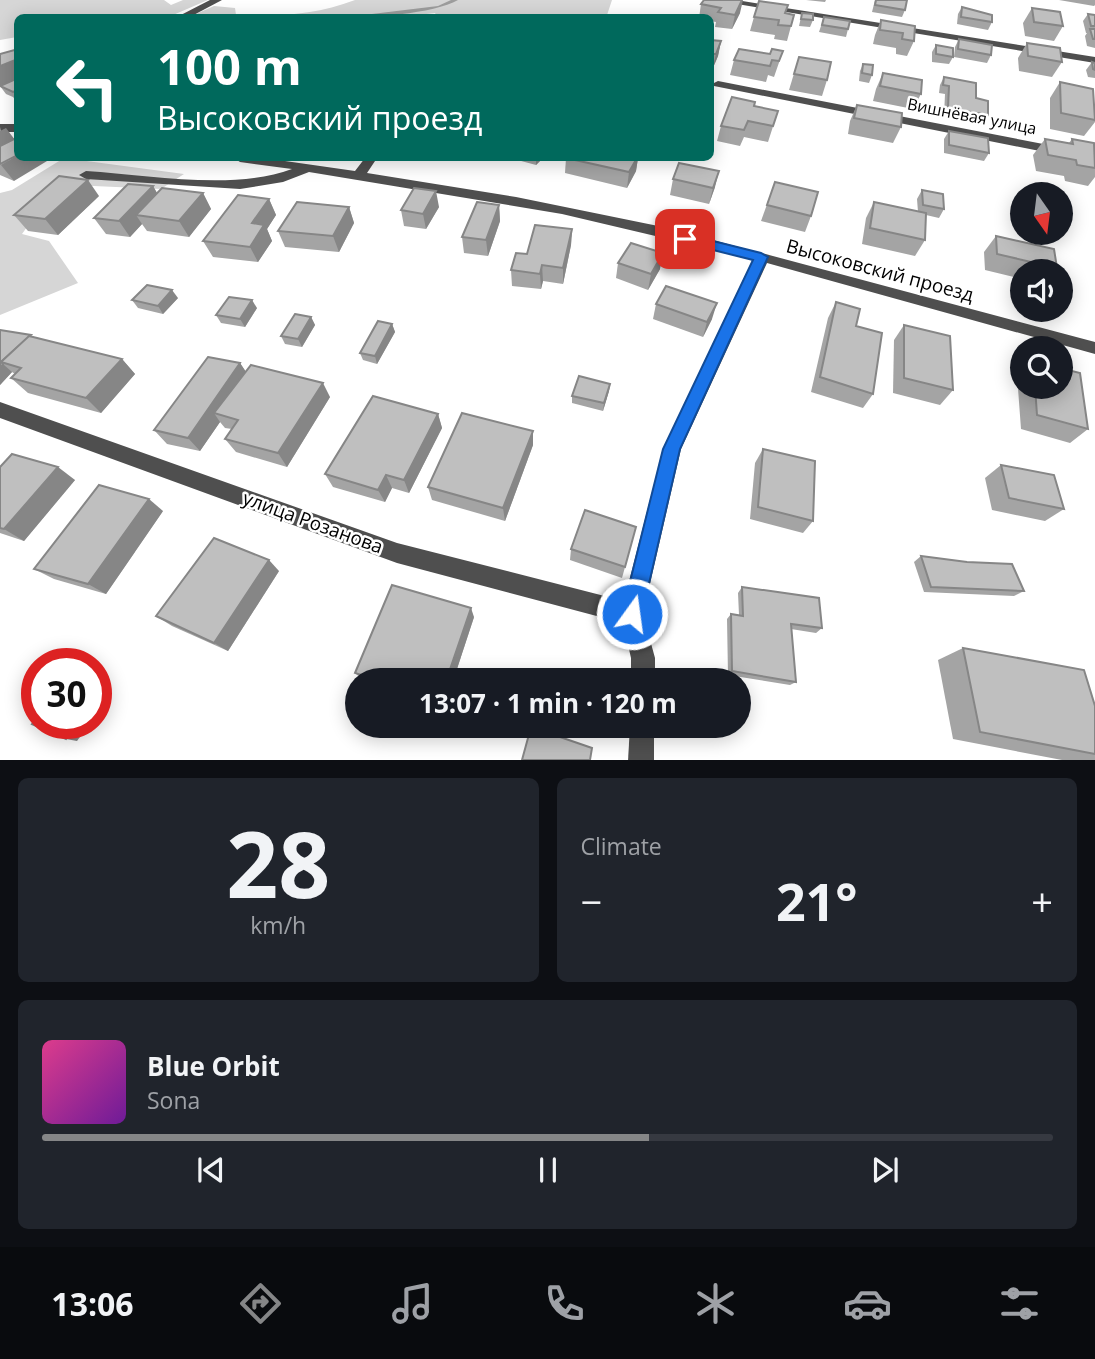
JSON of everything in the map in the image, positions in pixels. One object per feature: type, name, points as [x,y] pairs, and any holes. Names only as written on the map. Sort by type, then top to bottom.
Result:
[{"type":"street","points":[[187,14],[217,0]]},
{"type":"street","points":[[718,0],[1095,60]]},
{"type":"street","name":"Вишнёвая улица","points":[[718,84],[1095,158]]},
{"type":"street","name":"Высоковский проезд","points":[[263,161],[359,174],[609,220],[761,257],[1095,348]]},
{"type":"street","points":[[359,174],[369,161]]},
{"type":"street","points":[[86,175],[240,186],[278,179],[310,167]]},
{"type":"street","points":[[643,668],[643,657],[632,614],[672,449],[761,257]]},
{"type":"street","name":"улица Розанова","points":[[0,410],[397,553],[632,614]]},
{"type":"street","points":[[641,760],[642,738]]},
{"type":"shaded area","points":[[0,0],[164,0],[171,5],[183,0],[208,0],[175,14],[14,14],[14,38],[0,40]]},
{"type":"shaded area","points":[[355,0],[612,0],[607,14],[291,14]]},
{"type":"shaded area","points":[[214,6],[235,8],[236,14],[196,14]]},
{"type":"shaded area","points":[[59,161],[86,161],[184,174],[161,189],[71,185],[44,203],[22,234],[49,241],[78,283],[0,315],[0,193],[12,190]]},
{"type":"building","points":[[704,0],[742,0],[735,15],[718,12],[721,8],[701,4]]},
{"type":"building","points":[[876,0],[907,0],[905,10],[875,5]]},
{"type":"building","points":[[759,1],[788,5],[785,13],[794,15],[791,26],[778,25],[779,20],[754,17]]},
{"type":"building","points":[[962,7],[992,15],[992,22],[961,17]]},
{"type":"building","points":[[1032,8],[1060,12],[1063,26],[1034,22]]},
{"type":"building","points":[[802,13],[813,14],[813,20],[801,19]]},
{"type":"building","points":[[1088,14],[1095,15],[1095,26],[1091,26]]},
{"type":"building","points":[[824,17],[850,21],[848,29],[822,25]]},
{"type":"building","points":[[881,20],[915,26],[914,41],[902,39],[903,33],[880,30]]},
{"type":"building","points":[[1090,29],[1095,29],[1095,39],[1093,39]]},
{"type":"building","points":[[959,39],[992,45],[991,55],[958,49]]},
{"type":"building","points":[[714,40],[721,41],[716,54]]},
{"type":"building","points":[[1027,43],[1060,48],[1062,62],[1028,56]]},
{"type":"building","points":[[936,45],[953,48],[953,57],[936,54]]},
{"type":"building","points":[[739,49],[770,54],[772,49],[783,51],[779,61],[772,60],[770,66],[734,60]]},
{"type":"building","points":[[14,50],[14,61],[0,66],[0,54]]},
{"type":"building","points":[[799,57],[831,62],[827,80],[794,74]]},
{"type":"building","points":[[863,64],[873,65],[872,75],[862,73]]},
{"type":"building","points":[[883,73],[922,80],[921,94],[880,86]]},
{"type":"building","points":[[944,77],[976,83],[976,98],[988,101],[988,115],[948,108],[949,86],[943,85]]},
{"type":"building","points":[[14,80],[14,92],[0,86]]},
{"type":"building","points":[[1060,82],[1093,89],[1095,120],[1061,113]]},
{"type":"building","points":[[732,97],[755,102],[754,106],[778,111],[773,126],[748,121],[744,130],[721,126]]},
{"type":"building","points":[[857,105],[902,113],[901,127],[854,118]]},
{"type":"building","points":[[949,131],[988,138],[989,153],[949,145]]},
{"type":"building","points":[[14,139],[14,157],[0,164],[0,146]]},
{"type":"building","points":[[1045,139],[1073,144],[1072,139],[1094,143],[1095,168],[1077,165],[1076,160],[1048,155]]},
{"type":"building","points":[[580,161],[635,161],[629,172]]},
{"type":"building","points":[[679,163],[719,171],[713,188],[673,179]]},
{"type":"building","points":[[59,176],[88,180],[45,219],[14,215]]},
{"type":"building","points":[[775,182],[818,192],[811,216],[767,205]]},
{"type":"building","points":[[128,184],[153,186],[119,221],[94,218]]},
{"type":"building","points":[[162,188],[203,193],[179,221],[136,215]]},
{"type":"building","points":[[414,188],[436,191],[423,214],[401,210]]},
{"type":"building","points":[[922,190],[943,194],[944,209],[923,205]]},
{"type":"building","points":[[238,195],[269,199],[252,223],[264,225],[250,247],[203,241]]},
{"type":"building","points":[[297,202],[349,207],[333,236],[278,231]]},
{"type":"building","points":[[477,202],[499,205],[486,240],[462,237]]},
{"type":"building","points":[[874,202],[926,213],[925,240],[870,228]]},
{"type":"building","points":[[535,225],[572,229],[563,268],[542,265],[540,274],[511,270],[516,253],[527,254]]},
{"type":"building","points":[[996,236],[1010,239],[1010,245],[1036,245],[1054,249],[1056,259],[1018,259],[997,254]]},
{"type":"building","points":[[631,243],[663,253],[651,274],[618,263]]},
{"type":"building","points":[[147,285],[172,290],[158,306],[132,300]]},
{"type":"building","points":[[666,286],[717,303],[707,322],[656,304]]},
{"type":"building","points":[[229,297],[252,300],[240,319],[216,315]]},
{"type":"building","points":[[836,302],[860,309],[856,326],[882,333],[873,394],[820,377]]},
{"type":"building","points":[[295,314],[311,317],[298,339],[281,336]]},
{"type":"building","points":[[378,321],[392,324],[375,356],[360,353]]},
{"type":"building","points":[[904,325],[950,336],[953,390],[904,378]]},
{"type":"building","points":[[0,330],[31,335],[1,362],[3,364],[0,368]]},
{"type":"building","points":[[29,336],[122,359],[86,398],[11,378],[21,368],[1,362]]},
{"type":"building","points":[[208,357],[240,363],[188,438],[154,430]]},
{"type":"building","points":[[251,365],[323,383],[278,453],[225,439],[238,420],[214,413]]},
{"type":"building","points":[[1073,371],[1080,373],[1088,429],[1037,415],[1036,399],[1073,399]]},
{"type":"building","points":[[579,376],[610,384],[604,403],[572,396]]},
{"type":"building","points":[[373,396],[438,414],[404,480],[386,475],[378,490],[325,474]]},
{"type":"building","points":[[462,413],[533,431],[503,508],[428,487]]},
{"type":"building","points":[[763,449],[815,461],[813,521],[758,507]]},
{"type":"building","points":[[12,454],[58,467],[4,529],[0,528],[0,467]]},
{"type":"building","points":[[1001,465],[1054,475],[1064,509],[1009,498]]},
{"type":"building","points":[[99,485],[149,499],[88,584],[34,569]]},
{"type":"building","points":[[585,510],[636,527],[625,567],[571,549]]},
{"type":"building","points":[[214,538],[269,560],[214,643],[156,616]]},
{"type":"building","points":[[921,556],[1012,564],[1024,591],[931,587]]},
{"type":"building","points":[[392,585],[471,608],[450,668],[357,668]]},
{"type":"building","points":[[742,587],[819,598],[822,628],[791,624],[796,682],[751,674],[751,668],[732,668],[731,614],[743,616]]},
{"type":"building","points":[[963,648],[1084,670],[1095,706],[1095,754],[980,732]]},
{"type":"building","points":[[528,738],[563,738],[592,748],[590,760],[522,760]]},
{"type":"waterway","points":[[377,14],[439,7],[455,0]]},
{"type":"route","points":[[632,614],[672,449],[761,257],[685,239]]}]
